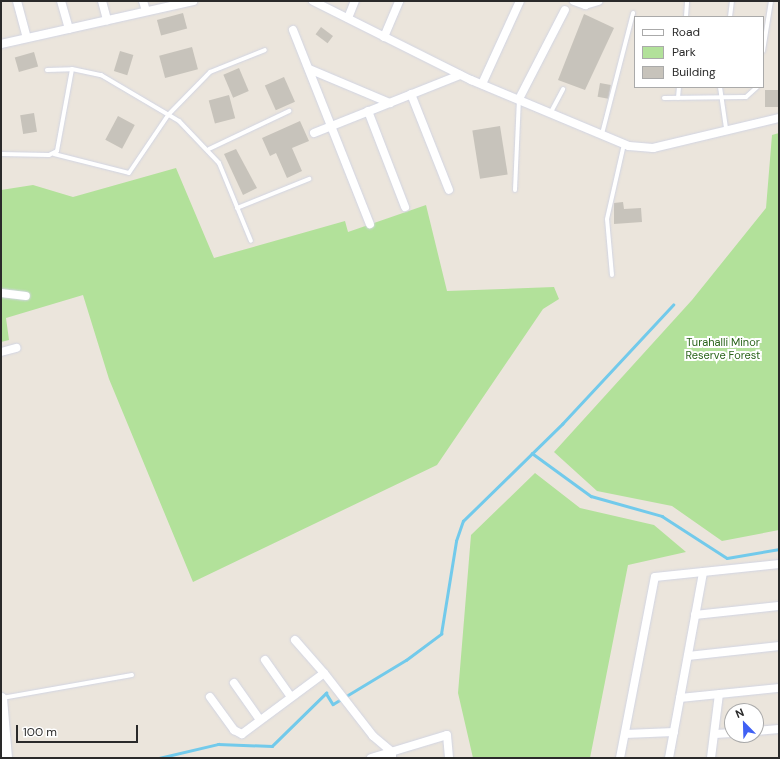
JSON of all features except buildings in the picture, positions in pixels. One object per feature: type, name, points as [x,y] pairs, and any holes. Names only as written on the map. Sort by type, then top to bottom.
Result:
[{"type":"main road","points":[[1,698],[6,758]]},
{"type":"street","points":[[17,1],[27,38]]},
{"type":"street","points":[[61,1],[68,29]]},
{"type":"street","points":[[102,1],[107,20]]},
{"type":"street","points":[[143,1],[146,11]]},
{"type":"street","points":[[1,44],[193,1]]},
{"type":"street","points":[[313,1],[460,75],[552,112],[624,144],[653,148],[726,128],[779,118]]},
{"type":"street","points":[[348,18],[355,1]]},
{"type":"street","points":[[384,37],[398,1]]},
{"type":"street","points":[[482,84],[520,1]]},
{"type":"street","points":[[574,1],[585,5],[598,1]]},
{"type":"street","points":[[519,100],[565,10]]},
{"type":"street","points":[[293,30],[370,224]]},
{"type":"street","points":[[309,69],[390,103]]},
{"type":"street","points":[[314,133],[460,75]]},
{"type":"street","points":[[411,94],[449,190]]},
{"type":"street","points":[[368,111],[405,207]]},
{"type":"street","points":[[1,293],[26,296]]},
{"type":"street","points":[[1,352],[16,348]]},
{"type":"street","points":[[620,758],[655,577],[779,564]]},
{"type":"street","points":[[669,758],[703,572]]},
{"type":"street","points":[[695,614],[779,606]]},
{"type":"street","points":[[295,640],[324,673],[372,736],[392,755]]},
{"type":"street","points":[[688,656],[779,646]]},
{"type":"street","points":[[265,660],[291,697]]},
{"type":"street","points":[[210,697],[234,730],[242,734],[324,673]]},
{"type":"street","points":[[234,683],[260,720]]},
{"type":"street","points":[[680,698],[779,688]]},
{"type":"street","points":[[710,758],[715,734],[719,694]]},
{"type":"street","points":[[764,730],[779,728]]},
{"type":"street","points":[[625,734],[674,732]]},
{"type":"street","points":[[715,734],[724,733]]},
{"type":"street","points":[[371,758],[392,755],[447,735],[449,758]]},
{"type":"lane","points":[[686,16],[687,1]]},
{"type":"lane","points":[[730,16],[732,1]]},
{"type":"lane","points":[[764,45],[771,1]]},
{"type":"lane","points":[[602,134],[633,13]]},
{"type":"lane","points":[[1,154],[54,154],[129,174],[169,114],[210,72],[264,50]]},
{"type":"lane","points":[[54,154],[60,146],[72,68]]},
{"type":"lane","points":[[47,70],[72,68],[101,75],[169,114],[209,149],[219,163],[251,241]]},
{"type":"lane","points":[[678,98],[679,88]]},
{"type":"lane","points":[[720,88],[719,97],[726,128]]},
{"type":"lane","points":[[664,98],[746,97],[756,88]]},
{"type":"lane","points":[[552,112],[564,89]]},
{"type":"lane","points":[[515,190],[519,100]]},
{"type":"lane","points":[[209,149],[289,111]]},
{"type":"lane","points":[[612,274],[607,219],[624,144]]},
{"type":"lane","points":[[237,208],[309,179]]},
{"type":"lane","points":[[1,698],[132,675]]},
{"type":"green space","name":"Turahalli Minor Reserve Forest","points":[[779,133],[779,530],[722,541],[672,506],[597,491],[554,452],[692,300],[766,208],[772,135]]},
{"type":"green space","points":[[176,168],[214,258],[345,221],[348,232],[426,205],[447,291],[554,287],[559,299],[543,309],[437,465],[193,582],[109,379],[83,295],[6,318],[9,340],[1,342],[1,190],[33,185],[73,197]]},
{"type":"green space","points":[[535,473],[580,508],[654,525],[686,552],[628,565],[590,758],[473,758],[458,693],[471,535]]},
{"type":"waterway","points":[[159,758],[218,744],[272,746],[326,693],[333,704],[406,660],[441,634],[456,541],[463,521],[562,424],[673,305]]},
{"type":"waterway","points":[[532,453],[591,496],[662,516],[727,558],[779,549]]}]
